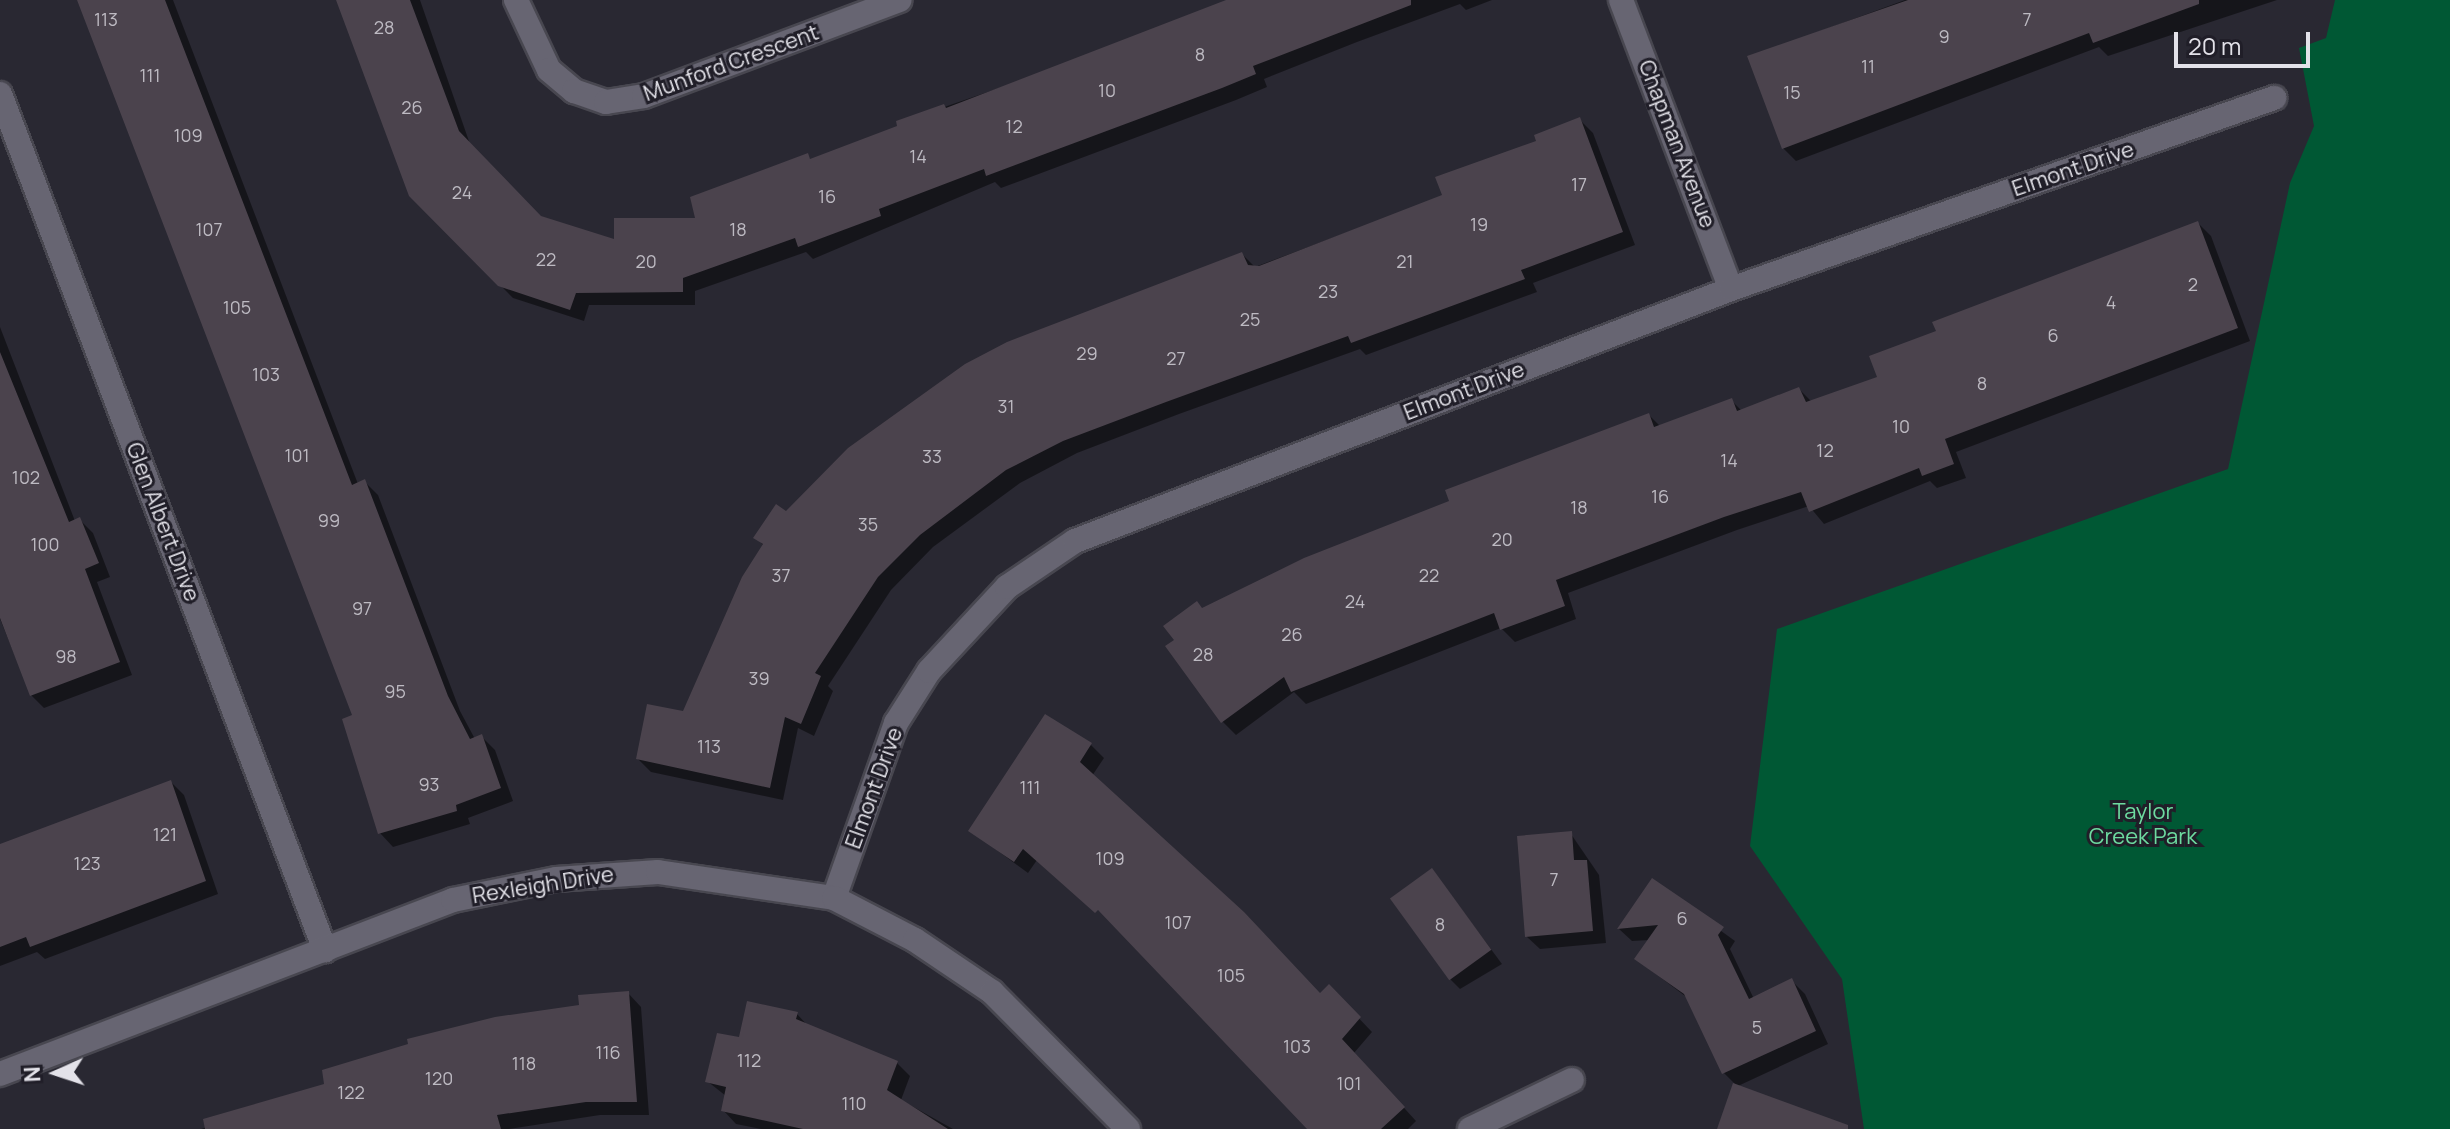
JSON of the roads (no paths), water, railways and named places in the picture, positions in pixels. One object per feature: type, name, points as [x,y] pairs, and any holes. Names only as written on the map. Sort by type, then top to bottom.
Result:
[{"type":"street","name":"Munford Crescent","points":[[516,0],[549,70],[588,99],[606,102],[644,96],[900,0]]},
{"type":"street","name":"Chapman Avenue","points":[[1621,0],[1731,289]]},
{"type":"street","name":"Glen Albert Drive","points":[[0,94],[325,950]]},
{"type":"street","name":"Elmont Drive","points":[[834,898],[896,723],[929,671],[977,615],[1040,561],[1075,541],[1731,289],[2274,98]]},
{"type":"street","name":"Rexleigh Drive","points":[[0,1074],[453,900],[504,887],[607,872],[658,872],[834,898],[942,956],[992,992],[1128,1129]]},
{"type":"street","points":[[1470,1129],[1572,1080]]},
{"type":"park label","name":"Taylor Creek Park","points":[[2143,824]]}]
